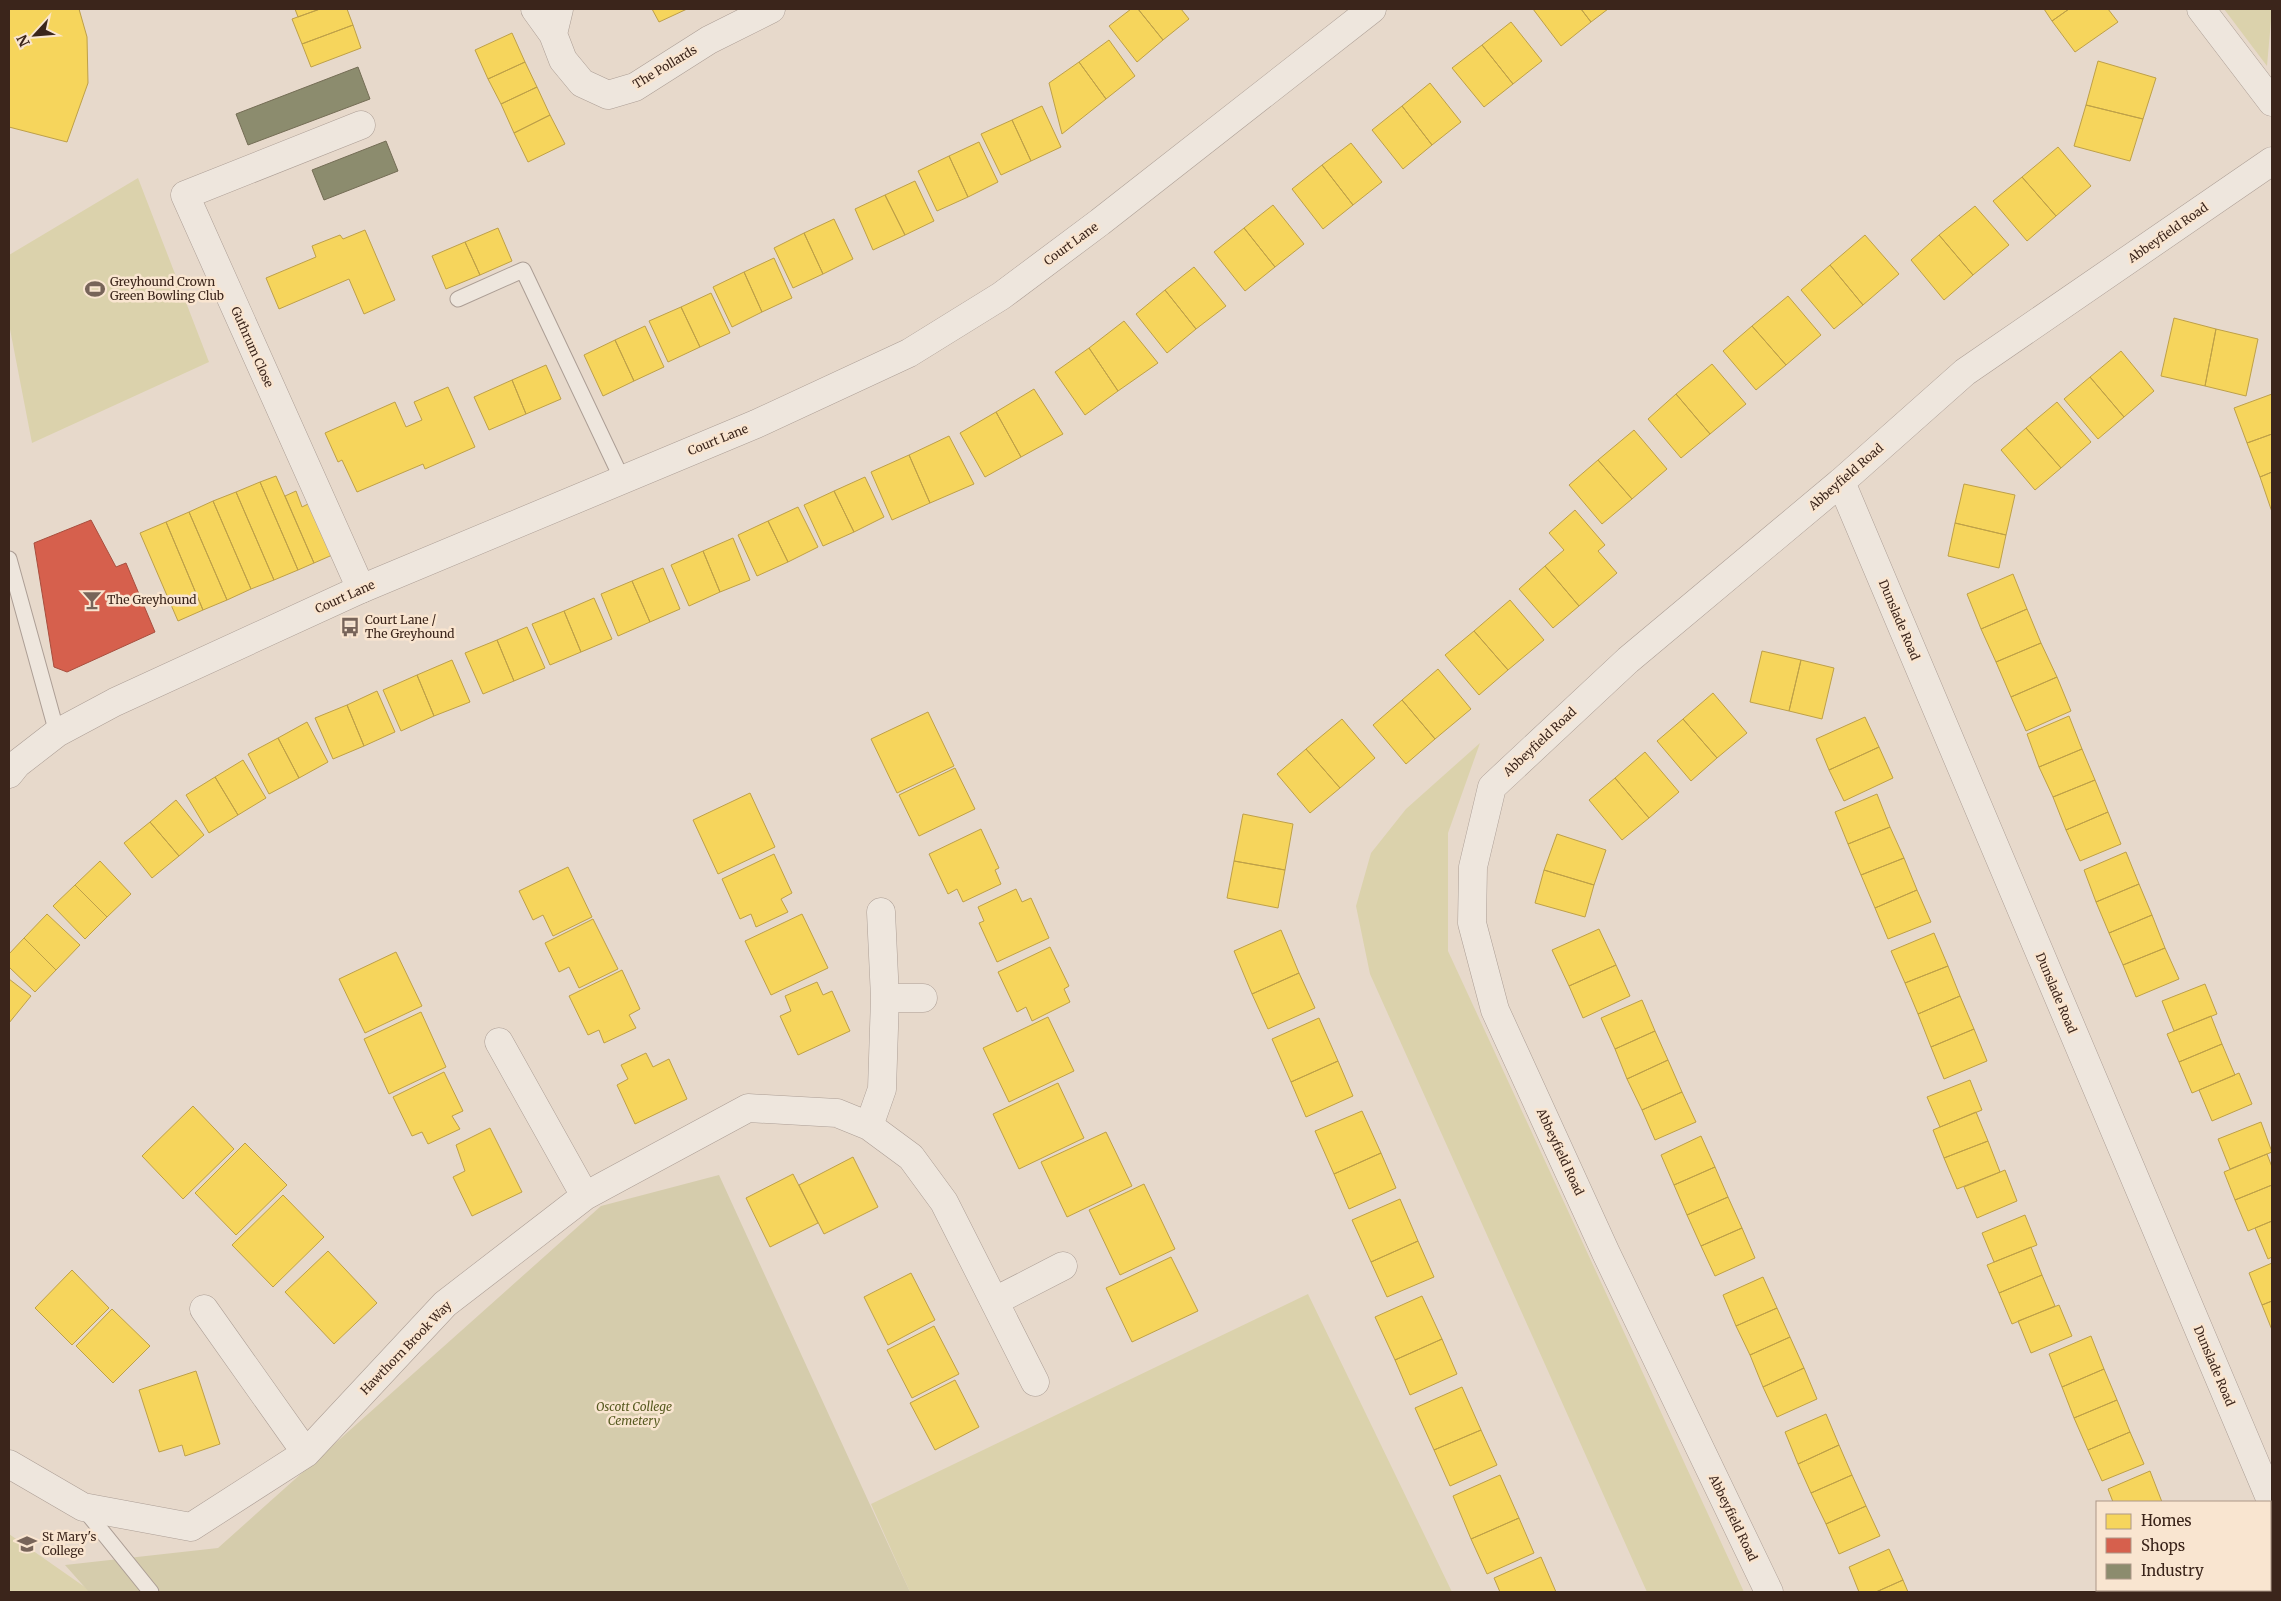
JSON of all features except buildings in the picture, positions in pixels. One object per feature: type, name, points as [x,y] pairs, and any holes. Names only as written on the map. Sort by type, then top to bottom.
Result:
[{"type":"street","name":"The Pollards","points":[[534,9],[556,21],[563,60],[582,83],[608,95],[635,87],[709,40],[770,9]]},
{"type":"street","name":"Court Lane","points":[[9,774],[23,758],[57,733],[115,702],[361,590],[756,424],[909,353],[992,301],[1100,222],[1372,9]]},
{"type":"street","points":[[2201,9],[2272,102]]},
{"type":"street","name":"Guthrum Close","points":[[361,125],[185,195],[361,590]]},
{"type":"street","name":"Abbeyfield Road","points":[[1769,1592],[1606,1253],[1495,1010],[1472,923],[1473,867],[1492,787],[1628,660],[1840,482],[1965,372],[2272,161]]},
{"type":"street","name":"Dunslade Road","points":[[1840,482],[2272,1503]]},
{"type":"street","points":[[869,1126],[882,1089],[885,998],[881,912]]},
{"type":"street","points":[[885,998],[923,998]]},
{"type":"street","points":[[499,1042],[585,1196]]},
{"type":"street","name":"Hawthorn Brook Way","points":[[9,1464],[83,1508],[191,1527],[306,1453],[446,1304],[585,1196],[748,1108],[837,1113],[869,1126],[910,1157],[944,1202],[1035,1382]]},
{"type":"street","points":[[995,1301],[1063,1266]]},
{"type":"street","points":[[204,1309],[306,1453]]},
{"type":"lane","points":[[458,299],[523,270],[622,480]]},
{"type":"lane","points":[[9,558],[57,733]]},
{"type":"lane","points":[[83,1508],[151,1592]]},
{"type":"shaded area","points":[[2224,9],[2272,9],[2267,66]]},
{"type":"shaded area","name":"Greyhound Crown Green Bowling Club","points":[[138,178],[209,362],[32,443],[9,324],[9,255]]},
{"type":"shaded area","points":[[1480,743],[1448,833],[1448,951],[1744,1592],[1647,1592],[1370,974],[1356,906],[1371,853],[1406,809]]},
{"type":"shaded area","points":[[1308,1294],[1452,1592],[910,1592],[871,1504]]},
{"type":"shaded area","name":"St Mary's College","points":[[9,1534],[92,1592],[9,1592]]},
{"type":"green space","name":"Oscott College Cemetery","points":[[719,1175],[910,1592],[89,1592],[65,1565],[218,1548],[601,1206]]},
{"type":"place","name":"Greyhound Crown Green Bowling Club","points":[[95,289]]},
{"type":"place","name":"The Greyhound","points":[[92,600]]},
{"type":"place","name":"Court Lane / The Greyhound","points":[[350,627]]},
{"type":"place","name":"St Mary's College","points":[[27,1544]]}]
